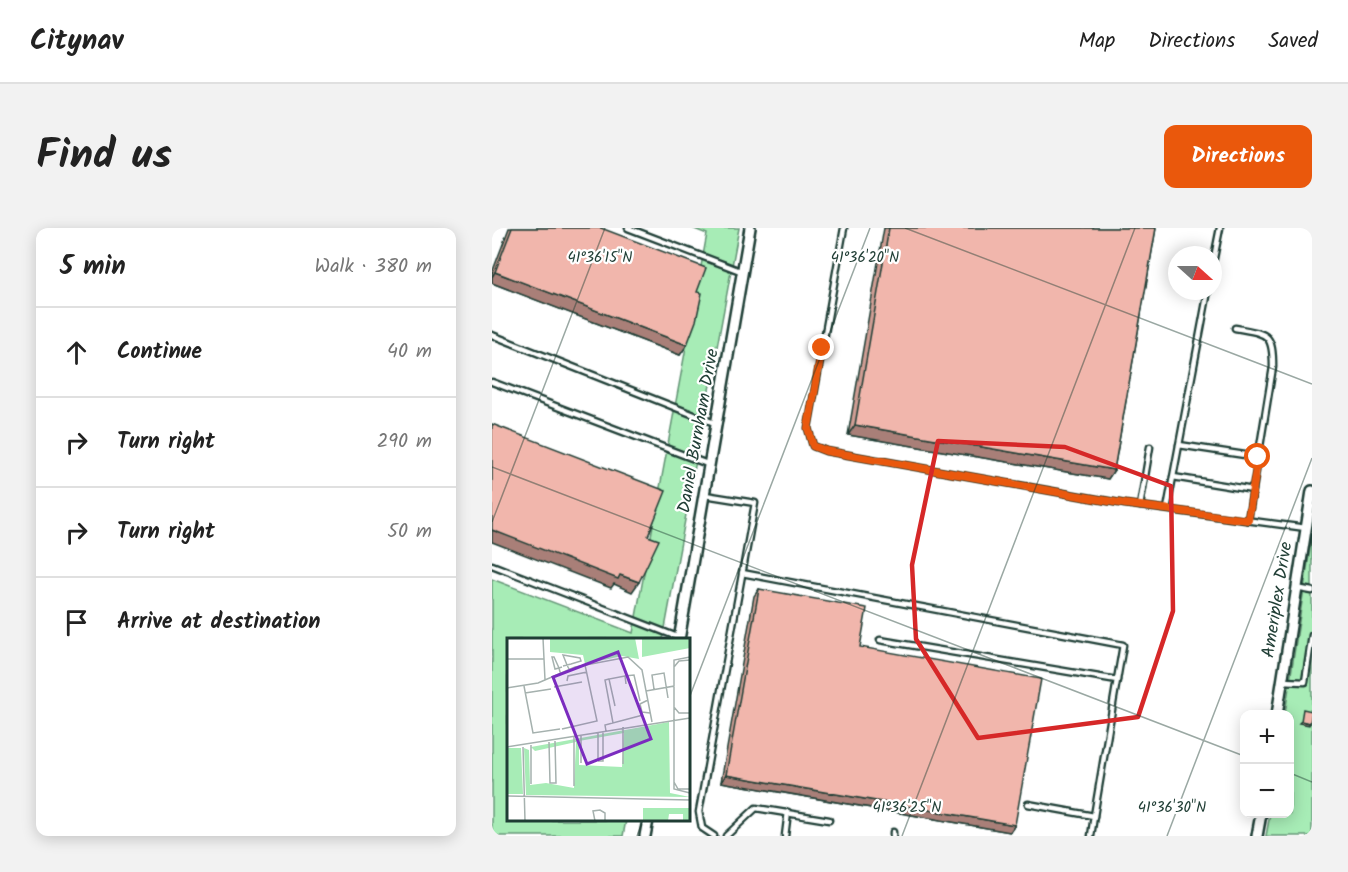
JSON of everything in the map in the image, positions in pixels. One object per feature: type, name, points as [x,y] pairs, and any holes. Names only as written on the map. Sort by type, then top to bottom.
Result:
[{"type":"street","name":"Daniel Burnham Drive","points":[[680,638],[750,228]]},
{"type":"street","name":"Ameriplex Drive","points":[[1278,710],[1312,491]]},
{"type":"street","points":[[1257,836],[1260,818]]},
{"type":"street","points":[[645,836],[648,821]]},
{"type":"lane","points":[[628,228],[743,272]]},
{"type":"lane","points":[[844,228],[808,428],[813,446],[826,451],[1140,506],[1306,528]]},
{"type":"lane","points":[[1216,246],[1220,228]]},
{"type":"lane","points":[[1167,509],[1206,300]]},
{"type":"lane","points":[[1235,328],[1266,334],[1272,340],[1274,367],[1248,520]]},
{"type":"lane","points":[[492,335],[717,423]]},
{"type":"lane","points":[[492,382],[710,465]]},
{"type":"lane","points":[[1179,444],[1258,457]]},
{"type":"lane","points":[[1140,506],[1150,447]]},
{"type":"lane","points":[[1173,477],[1253,490]]},
{"type":"lane","points":[[705,495],[755,503],[699,812],[702,828],[714,836]]},
{"type":"lane","points":[[492,565],[680,638]]},
{"type":"lane","points":[[742,573],[1124,645],[1091,836]]},
{"type":"lane","points":[[1296,588],[1312,591]]},
{"type":"lane","points":[[1282,681],[1305,682],[1312,635]]},
{"type":"lane","points":[[880,640],[1117,680]]},
{"type":"lane","points":[[1028,804],[1094,816]]},
{"type":"lane","points":[[726,836],[756,808],[829,820]]},
{"type":"lane","points":[[785,836],[788,812]]},
{"type":"highlighted area","points":[[938,441],[1065,447],[1171,486],[1173,611],[1138,717],[978,738],[916,639],[912,565]]},
{"type":"green space","points":[[692,228],[739,228],[663,638],[507,638],[507,821],[626,821],[623,836],[492,836],[492,579],[633,633],[707,234]]},
{"type":"green space","points":[[1312,536],[1312,836],[1266,836],[1269,818],[1294,818],[1294,710],[1286,710]]},
{"type":"building","points":[[512,228],[601,228],[706,268],[697,292],[702,293],[696,321],[687,345],[495,272]]},
{"type":"building","points":[[889,228],[1156,228],[1114,470],[855,425]]},
{"type":"building","points":[[492,424],[666,491],[648,536],[659,540],[639,582],[620,575],[618,579],[492,530]]},
{"type":"building","points":[[759,589],[867,608],[860,647],[1041,679],[1015,825],[726,775]]},
{"type":"building","points":[[1303,709],[1312,711],[1310,723],[1301,721]]},
{"type":"route","points":[[822,348],[808,428],[813,446],[826,451],[1125,504],[1248,520],[1258,457]]}]
